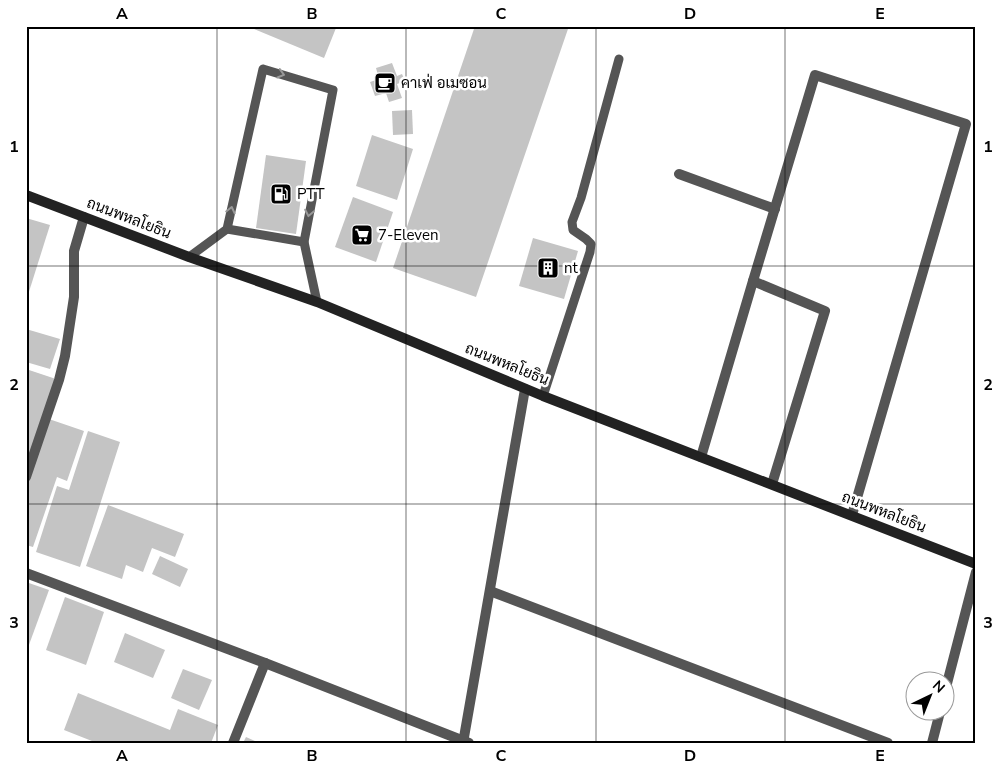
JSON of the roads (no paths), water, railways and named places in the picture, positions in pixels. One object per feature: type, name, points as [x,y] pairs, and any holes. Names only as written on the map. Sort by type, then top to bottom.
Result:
[{"type":"main road","name":"ถนนพหลโยธิน","points":[[26,195],[190,257],[317,302],[543,396],[976,564]]},
{"type":"street","points":[[701,457],[815,76],[966,124],[852,515]]},
{"type":"street","points":[[679,174],[775,209]]},
{"type":"street","points":[[26,478],[59,380],[65,356],[74,297],[74,251],[84,217]]},
{"type":"street","points":[[753,281],[825,311],[772,484]]},
{"type":"street","points":[[26,573],[265,663],[465,742],[525,388]]},
{"type":"street","points":[[950,672],[976,572]]},
{"type":"street","points":[[490,591],[888,743]]},
{"type":"street","points":[[234,743],[265,663]]},
{"type":"street","points":[[932,743],[937,722]]},
{"type":"lane","points":[[543,396],[590,252],[591,244],[586,238],[573,230],[572,222],[581,198],[619,59]]},
{"type":"lane","points":[[190,257],[227,229],[263,69],[333,90],[304,242],[317,302]]},
{"type":"lane","points":[[227,229],[304,242]]},
{"type":"place","name":"คาเฟ่ อเมซอน","points":[[385,83]]},
{"type":"place","name":"PTT","points":[[281,194]]},
{"type":"place","name":"7-Eleven","points":[[362,235]]},
{"type":"place","name":"nt","points":[[548,268]]}]
